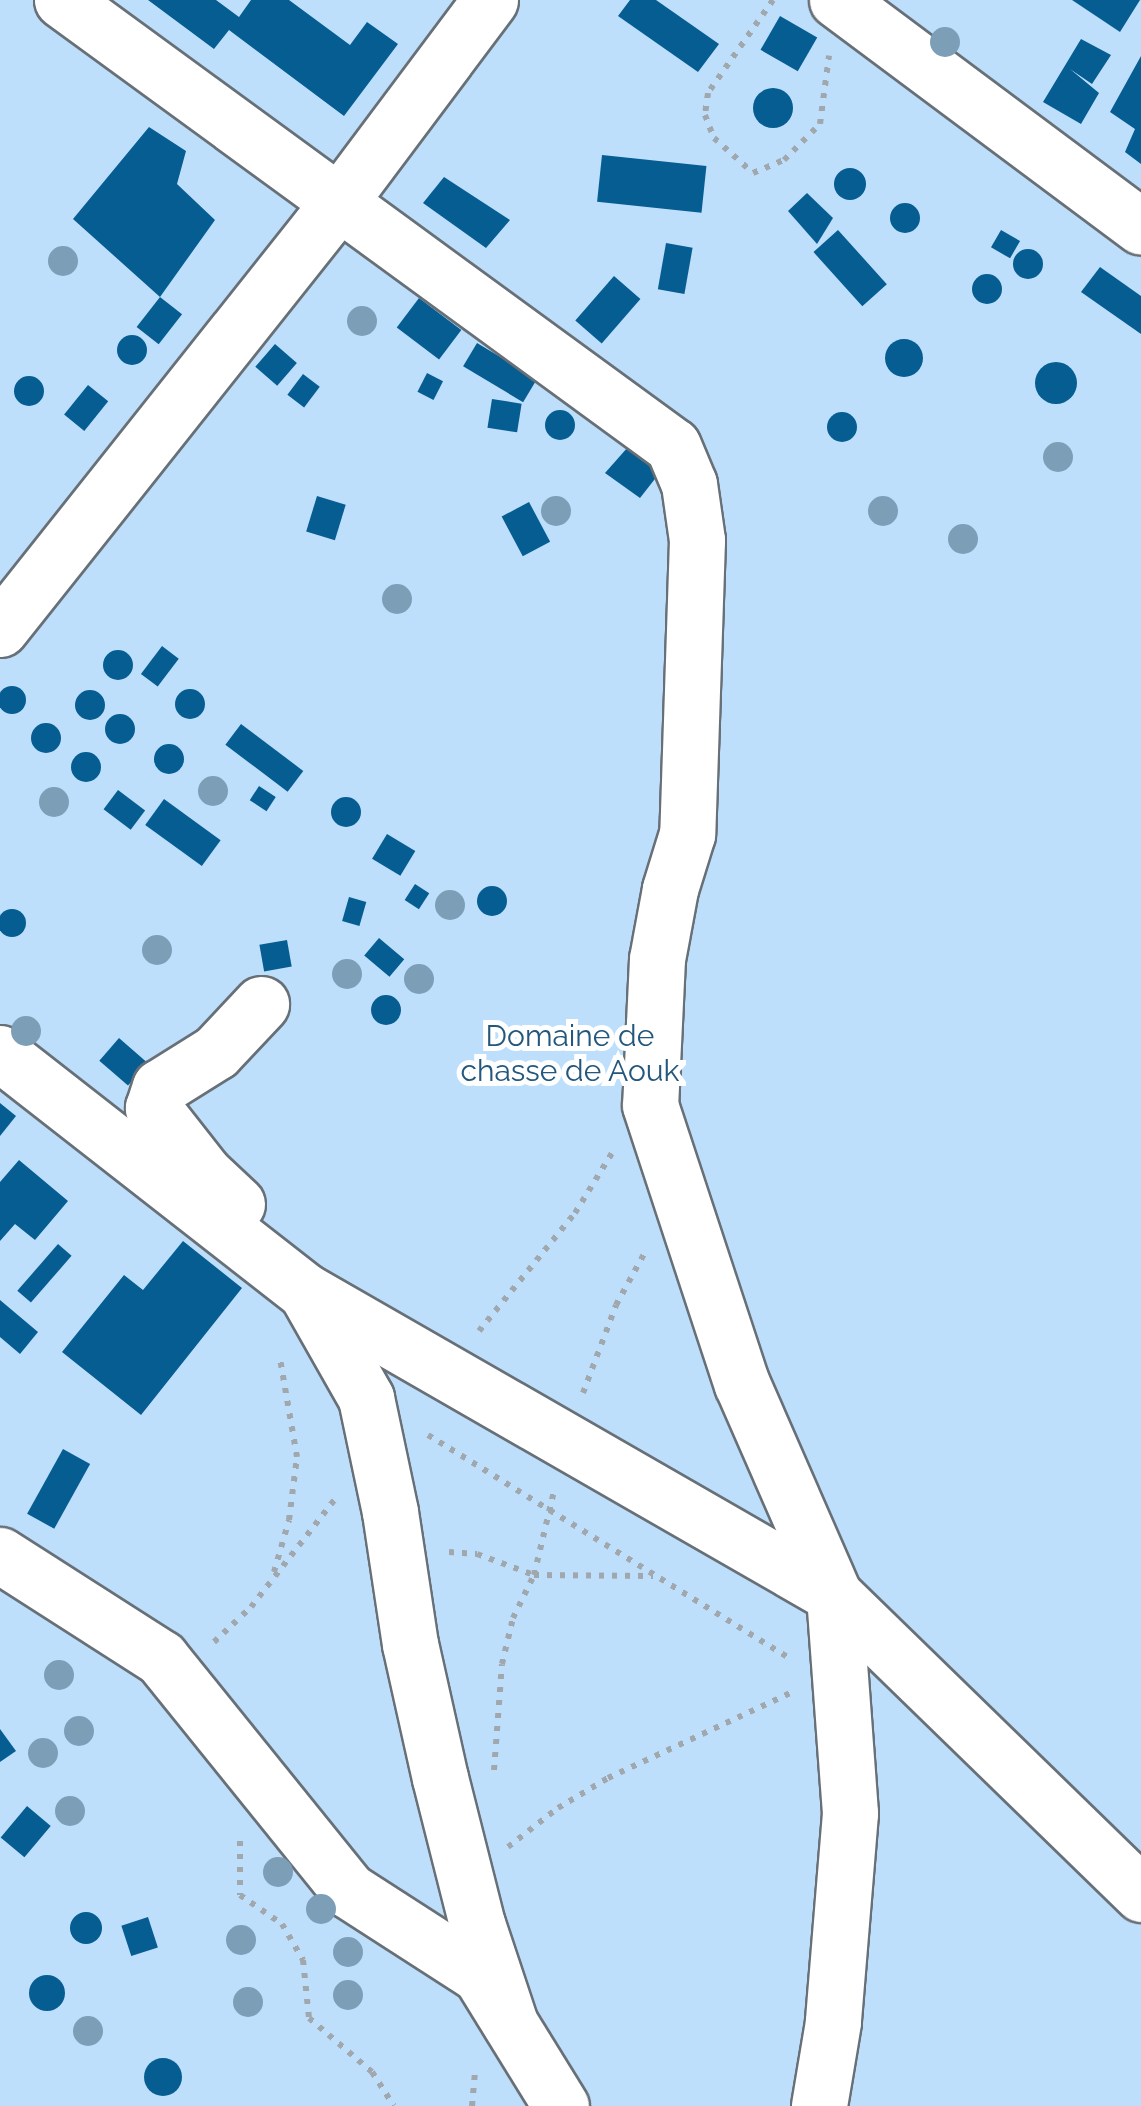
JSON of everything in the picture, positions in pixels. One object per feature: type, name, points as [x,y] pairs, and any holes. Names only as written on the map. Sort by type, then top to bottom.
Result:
[{"type":"street","points":[[62,0],[673,446],[690,484],[697,540],[687,834],[670,889],[657,958],[650,1105],[742,1384],[834,1595],[828,1680],[850,1813],[833,2022],[819,2106]]},
{"type":"street","points":[[0,629],[339,202],[490,0]]},
{"type":"street","points":[[834,18],[1141,226]]},
{"type":"street","points":[[261,1004],[216,1052],[160,1087],[153,1108],[204,1173],[290,1254],[306,1291],[366,1398],[396,1548],[410,1644],[466,1882],[510,2023]]},
{"type":"street","points":[[0,1053],[306,1291],[834,1595],[1141,1894]]},
{"type":"street","points":[[0,1555],[161,1658],[348,1890],[480,1975],[561,2106]]},
{"type":"path","points":[[773,0],[708,93],[705,114],[714,138],[753,173],[784,160],[820,124],[834,18]]},
{"type":"path","points":[[492,1783],[502,1664],[513,1618],[534,1575],[565,1442],[616,1305],[639,1262],[684,1202]]},
{"type":"path","points":[[272,1578],[289,1520],[297,1457],[286,1372],[278,1354]]},
{"type":"path","points":[[366,1398],[828,1680]]},
{"type":"path","points":[[318,1520],[396,1548],[477,1554],[534,1575],[654,1576]]},
{"type":"path","points":[[466,1882],[558,1808],[608,1778],[828,1680]]},
{"type":"path","points":[[260,1780],[240,1838],[240,1895],[282,1924],[303,1960],[308,2018],[372,2072],[394,2106]]},
{"type":"green space","name":"Domaine de chasse de Aouk","points":[[0,0],[1141,0],[1141,2106],[0,2106]]},
{"type":"building","points":[[148,0],[216,0],[239,17],[251,0],[289,0],[350,45],[367,22],[398,44],[344,116],[229,30],[214,49]]},
{"type":"building","points":[[630,0],[656,0],[719,44],[698,72],[618,16]]},
{"type":"building","points":[[1072,0],[1140,0],[1120,32]]},
{"type":"building","points":[[780,16],[817,38],[798,71],[760,50]]},
{"type":"building","points":[[1081,39],[1111,55],[1092,84],[1070,69],[1099,93],[1081,124],[1043,102]]},
{"type":"building","points":[[1141,56],[1141,164],[1125,152],[1135,129],[1110,112]]},
{"type":"building","points":[[773,88],[787,94],[793,108],[787,122],[773,128],[759,122],[753,108],[759,94]]},
{"type":"building","points":[[149,127],[186,151],[177,184],[215,220],[160,297],[73,219]]},
{"type":"building","points":[[602,155],[706,166],[702,213],[597,202]]},
{"type":"building","points":[[850,168],[862,172],[866,184],[862,196],[850,200],[838,196],[834,184],[838,172]]},
{"type":"building","points":[[444,177],[510,220],[486,248],[423,203]]},
{"type":"building","points":[[807,193],[833,218],[817,244],[788,211]]},
{"type":"building","points":[[905,203],[916,207],[920,218],[916,229],[905,233],[894,229],[890,218],[894,207]]},
{"type":"building","points":[[838,230],[887,284],[862,306],[813,252]]},
{"type":"building","points":[[1001,230],[1020,241],[1010,258],[991,247]]},
{"type":"building","points":[[666,243],[693,248],[684,294],[658,289]]},
{"type":"building","points":[[1028,249],[1039,253],[1043,264],[1039,275],[1028,279],[1017,275],[1013,264],[1017,253]]},
{"type":"building","points":[[1100,267],[1141,296],[1141,334],[1081,292]]},
{"type":"building","points":[[987,274],[998,278],[1002,289],[998,300],[987,304],[976,300],[972,289],[976,278]]},
{"type":"building","points":[[614,276],[640,299],[602,343],[575,321]]},
{"type":"building","points":[[160,297],[182,314],[159,344],[137,327]]},
{"type":"building","points":[[419,298],[461,330],[439,359],[397,328]]},
{"type":"building","points":[[132,335],[143,339],[147,350],[143,361],[132,365],[121,361],[117,350],[121,339]]},
{"type":"building","points":[[904,339],[917,345],[923,358],[917,371],[904,377],[891,371],[885,358],[891,345]]},
{"type":"building","points":[[477,343],[537,379],[523,402],[463,366]]},
{"type":"building","points":[[275,344],[297,363],[277,386],[255,367]]},
{"type":"building","points":[[1056,362],[1071,368],[1077,383],[1071,398],[1056,404],[1041,398],[1035,383],[1041,368]]},
{"type":"building","points":[[427,373],[443,381],[434,400],[417,392]]},
{"type":"building","points":[[303,374],[320,387],[304,407],[287,395]]},
{"type":"building","points":[[29,376],[40,380],[44,391],[40,402],[29,406],[18,402],[14,391],[18,380]]},
{"type":"building","points":[[88,385],[108,401],[84,431],[64,415]]},
{"type":"building","points":[[492,399],[522,404],[517,432],[487,428]]},
{"type":"building","points":[[560,410],[571,414],[575,425],[571,436],[560,440],[549,436],[545,425],[549,414]]},
{"type":"building","points":[[842,412],[856,421],[857,427],[848,441],[842,442],[828,433],[827,427],[836,413]]},
{"type":"building","points":[[628,447],[665,466],[640,498],[605,473]]},
{"type":"building","points":[[317,496],[346,505],[335,540],[306,531]]},
{"type":"building","points":[[529,502],[550,542],[523,556],[502,517]]},
{"type":"building","points":[[162,646],[179,659],[158,687],[141,674]]},
{"type":"building","points":[[118,650],[129,654],[133,665],[129,676],[118,680],[107,676],[103,665],[107,654]]},
{"type":"building","points":[[12,686],[22,690],[26,700],[22,710],[12,714],[2,710],[-2,700],[2,690]]},
{"type":"building","points":[[190,689],[201,693],[205,704],[201,715],[190,719],[179,715],[175,704],[179,693]]},
{"type":"building","points":[[90,690],[101,694],[105,705],[101,716],[90,720],[79,716],[75,705],[79,694]]},
{"type":"building","points":[[120,714],[131,718],[135,729],[131,740],[120,744],[109,740],[105,729],[109,718]]},
{"type":"building","points":[[46,723],[57,727],[61,738],[57,749],[46,753],[35,749],[31,738],[35,727]]},
{"type":"building","points":[[241,724],[303,771],[288,792],[225,745]]},
{"type":"building","points":[[169,744],[180,748],[184,759],[180,770],[169,774],[158,770],[154,759],[158,748]]},
{"type":"building","points":[[86,752],[97,756],[101,767],[97,778],[86,782],[75,778],[71,767],[75,756]]},
{"type":"building","points":[[259,786],[276,797],[267,811],[250,800]]},
{"type":"building","points":[[118,790],[145,810],[131,830],[104,809]]},
{"type":"building","points":[[346,797],[357,801],[361,812],[357,823],[346,827],[335,823],[331,812],[335,801]]},
{"type":"building","points":[[164,799],[221,840],[202,866],[145,825]]},
{"type":"building","points":[[387,834],[415,851],[400,876],[372,859]]},
{"type":"building","points":[[415,884],[429,893],[419,909],[405,900]]},
{"type":"building","points":[[492,886],[503,890],[507,901],[503,912],[492,916],[481,912],[477,901],[481,890]]},
{"type":"building","points":[[349,897],[366,902],[359,926],[342,921]]},
{"type":"building","points":[[12,909],[22,913],[26,923],[22,933],[12,937],[2,933],[-2,923],[2,913]]},
{"type":"building","points":[[379,938],[404,959],[389,977],[364,956]]},
{"type":"building","points":[[287,940],[292,967],[264,971],[259,945]]},
{"type":"building","points":[[386,995],[397,999],[401,1010],[397,1021],[386,1025],[375,1021],[371,1010],[375,999]]},
{"type":"building","points":[[119,1038],[148,1063],[128,1086],[99,1061]]},
{"type":"building","points":[[0,1103],[16,1116],[0,1136]]},
{"type":"building","points":[[19,1160],[68,1201],[35,1240],[15,1224],[0,1241],[0,1182]]},
{"type":"building","points":[[183,1241],[242,1288],[141,1415],[62,1352],[124,1275],[143,1290]]},
{"type":"building","points":[[58,1244],[72,1256],[31,1303],[17,1291]]},
{"type":"building","points":[[0,1300],[38,1332],[20,1354],[0,1337]]},
{"type":"building","points":[[63,1449],[90,1464],[54,1529],[27,1514]]},
{"type":"building","points":[[0,1729],[16,1751],[0,1762]]},
{"type":"building","points":[[27,1806],[51,1826],[24,1857],[1,1837]]},
{"type":"building","points":[[86,1912],[97,1917],[102,1928],[97,1939],[86,1944],[75,1939],[70,1928],[75,1917]]},
{"type":"building","points":[[148,1917],[158,1947],[131,1956],[121,1926]]},
{"type":"building","points":[[47,1975],[60,1980],[65,1993],[60,2006],[47,2011],[34,2006],[29,1993],[34,1980]]},
{"type":"building","points":[[163,2058],[177,2063],[182,2077],[177,2091],[163,2096],[149,2091],[144,2077],[149,2063]]}]
